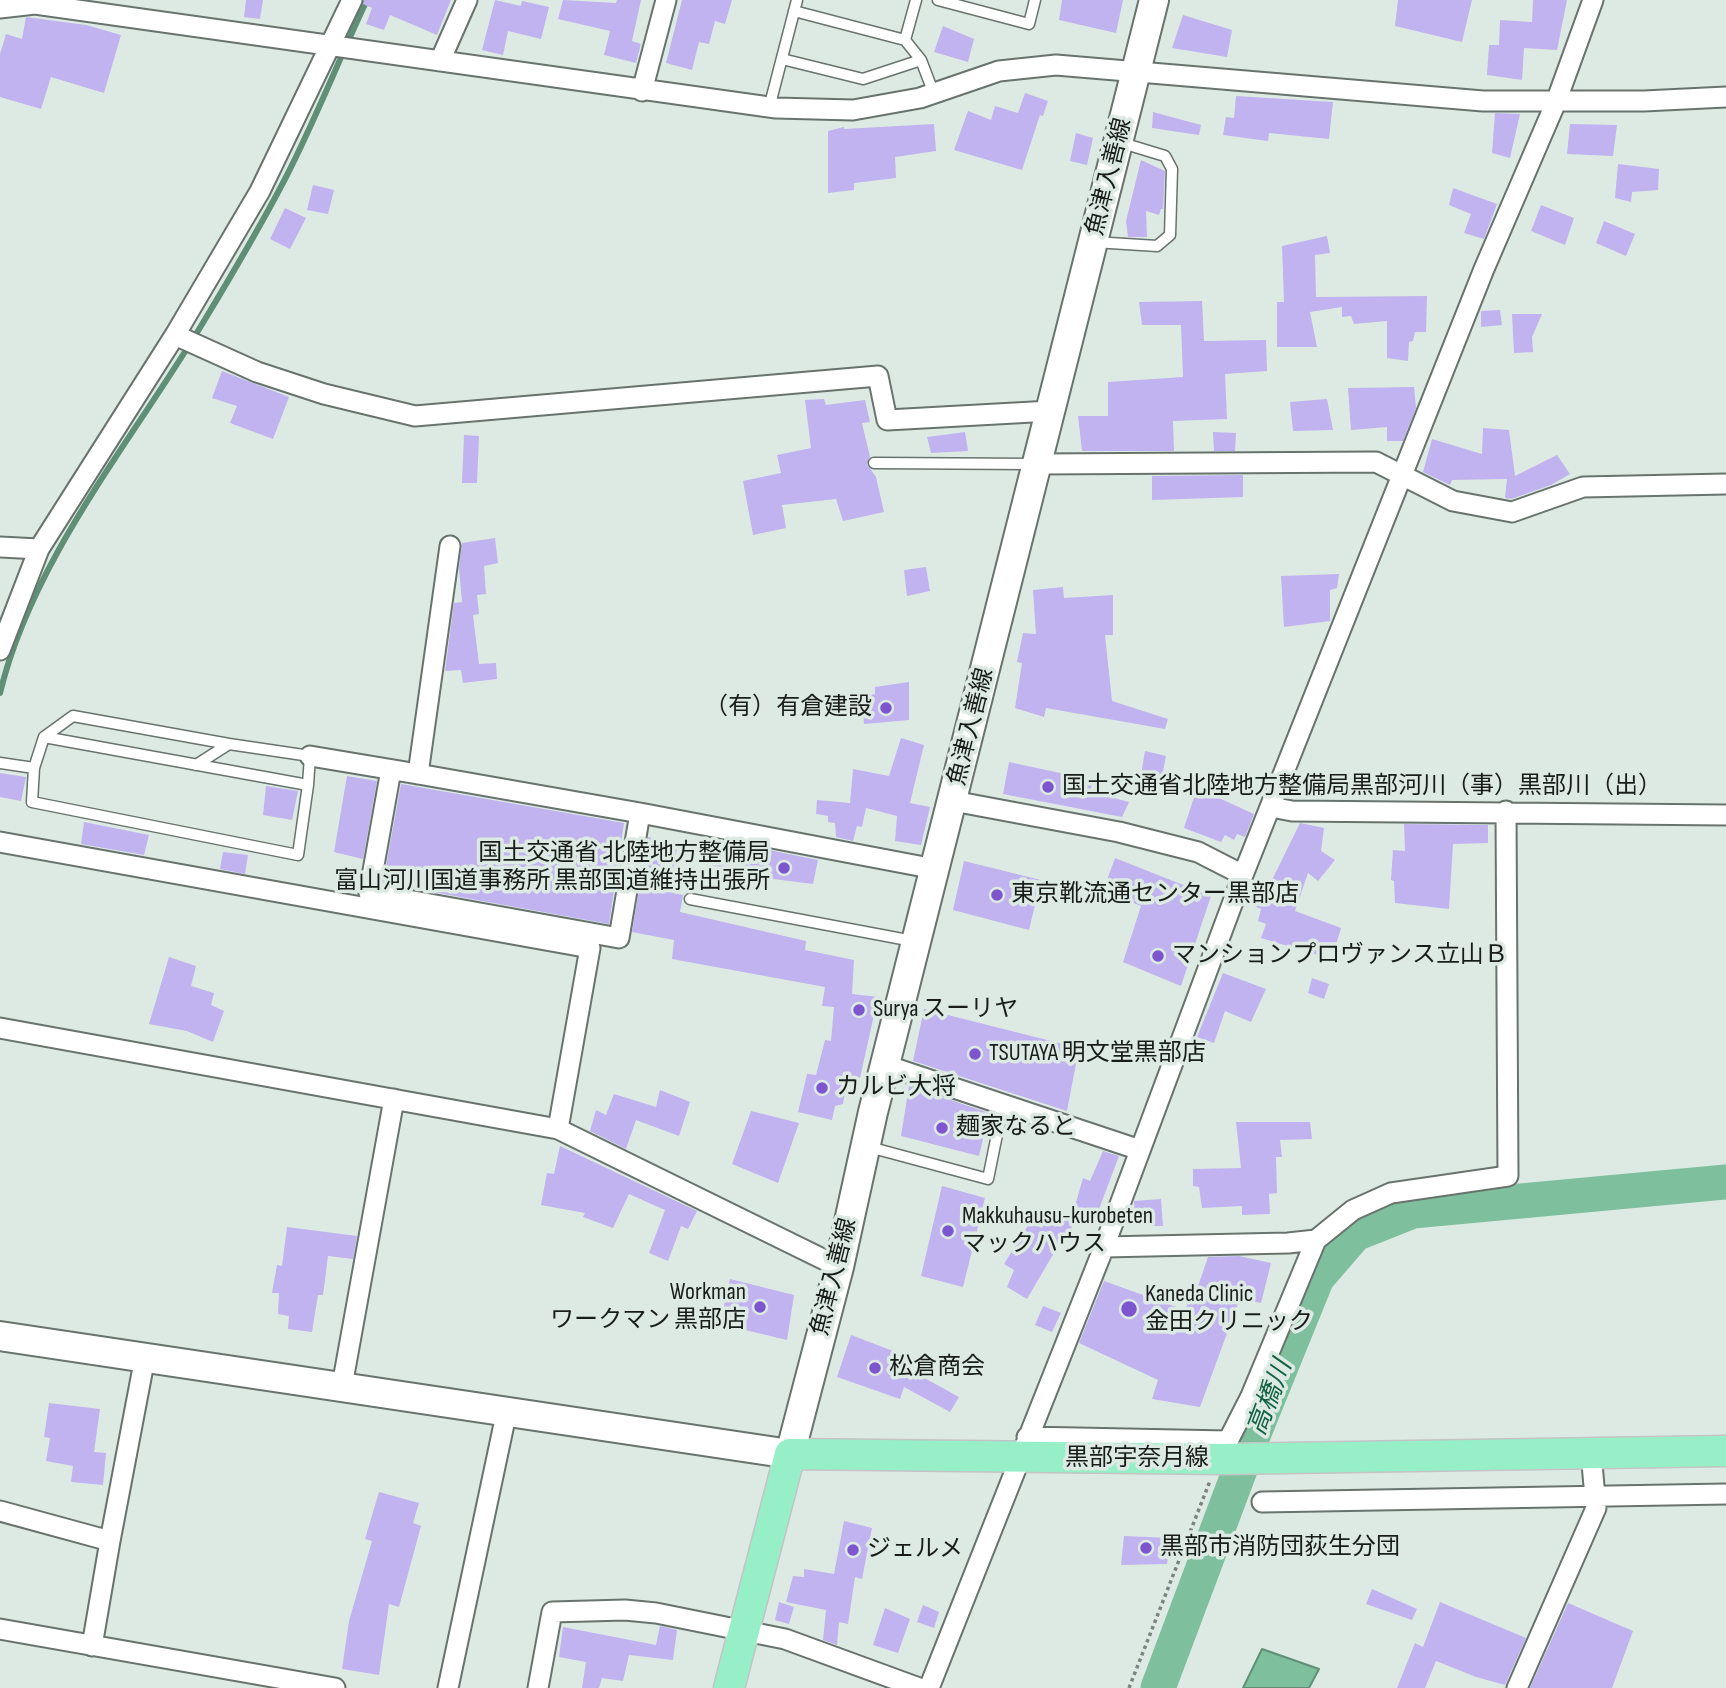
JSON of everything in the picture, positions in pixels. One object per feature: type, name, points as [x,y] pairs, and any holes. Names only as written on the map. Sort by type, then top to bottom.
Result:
[{"type":"main road","name":"魚津入善線","points":[[790,1454],[839,1267],[885,1065],[1154,0]]},
{"type":"main road","points":[[0,1336],[790,1454],[729,1688]]},
{"type":"main road","name":"黒部宇奈月線","points":[[790,1454],[1023,1447],[1219,1459],[1726,1451]]},
{"type":"street","points":[[0,650],[39,549],[175,335],[260,191],[352,0]]},
{"type":"street","points":[[440,61],[467,0]]},
{"type":"street","points":[[642,91],[666,0]]},
{"type":"street","points":[[929,1688],[1104,1247],[1243,875],[1484,269],[1556,102],[1593,0]]},
{"type":"street","points":[[0,8],[34,4],[89,6],[440,61],[769,108],[853,110],[934,94],[999,71],[1056,65],[1135,74],[1483,101],[1556,102],[1726,97]]},
{"type":"street","points":[[175,335],[257,372],[324,394],[415,416],[878,376],[887,420],[1051,411]]},
{"type":"street","points":[[1038,464],[1376,463],[1453,501],[1512,512],[1583,487],[1726,484]]},
{"type":"street","points":[[418,774],[450,546]]},
{"type":"street","points":[[0,547],[39,549]]},
{"type":"street","points":[[310,756],[640,813],[936,869]]},
{"type":"street","points":[[391,770],[369,892],[618,938],[640,813]]},
{"type":"street","points":[[953,801],[1119,832],[1198,852],[1243,875]]},
{"type":"street","points":[[1271,807],[1292,811],[1726,815]]},
{"type":"street","points":[[1023,1447],[1228,1441],[1251,1396],[1316,1240],[1353,1210],[1391,1193],[1508,1177],[1506,811]]},
{"type":"street","points":[[0,842],[590,948],[558,1129]]},
{"type":"street","points":[[0,1028],[558,1129],[839,1267]]},
{"type":"street","points":[[885,1065],[1140,1150]]},
{"type":"street","points":[[342,1386],[394,1099]]},
{"type":"street","points":[[1104,1247],[1316,1240]]},
{"type":"street","points":[[92,1646],[145,1357]]},
{"type":"street","points":[[448,1688],[507,1410]]},
{"type":"street","points":[[1517,1688],[1596,1508],[1591,1453]]},
{"type":"street","points":[[1262,1502],[1726,1494]]},
{"type":"street","points":[[0,1511],[110,1541]]},
{"type":"street","points":[[538,1688],[552,1612],[625,1610],[785,1639],[919,1688]]},
{"type":"street","points":[[0,1629],[335,1688]]},
{"type":"lane","points":[[769,108],[797,0]]},
{"type":"lane","points":[[905,40],[916,0]]},
{"type":"lane","points":[[938,0],[1029,24],[1035,0]]},
{"type":"lane","points":[[794,11],[905,40],[921,60],[934,94]]},
{"type":"lane","points":[[782,58],[863,79],[921,60]]},
{"type":"lane","points":[[1093,242],[1157,246],[1170,235],[1172,169],[1165,156],[1119,142]]},
{"type":"lane","points":[[874,463],[1038,464]]},
{"type":"lane","points":[[73,716],[310,756],[298,855],[32,802],[34,768],[44,737],[73,716]]},
{"type":"lane","points":[[44,737],[307,785]]},
{"type":"lane","points":[[196,765],[229,744]]},
{"type":"lane","points":[[0,763],[34,768]]},
{"type":"lane","points":[[690,899],[916,942]]},
{"type":"lane","points":[[865,1146],[988,1178],[1003,1105]]},
{"type":"path","points":[[1129,1688],[1219,1459]]},
{"type":"shaded area","points":[[1262,1649],[1319,1669],[1309,1688],[1243,1688]]},
{"type":"building","points":[[246,0],[263,0],[260,19],[244,17]]},
{"type":"building","points":[[364,0],[451,0],[437,35],[390,15],[384,30],[366,24],[372,8],[363,4]]},
{"type":"building","points":[[495,0],[521,6],[522,1],[549,7],[541,39],[508,31],[503,55],[482,50]]},
{"type":"building","points":[[563,0],[616,3],[617,0],[641,0],[632,41],[641,44],[636,63],[604,55],[610,31],[558,19]]},
{"type":"building","points":[[682,0],[732,0],[725,24],[715,21],[709,44],[699,42],[692,70],[666,63]]},
{"type":"building","points":[[1062,0],[1123,0],[1116,33],[1059,20]]},
{"type":"building","points":[[1398,0],[1472,0],[1462,42],[1395,26]]},
{"type":"building","points":[[1533,0],[1567,0],[1557,50],[1524,48],[1522,80],[1487,75],[1489,45],[1499,45],[1500,20],[1532,22]]},
{"type":"building","points":[[1183,15],[1232,30],[1227,57],[1172,48]]},
{"type":"building","points":[[26,17],[86,25],[121,35],[104,93],[51,77],[41,109],[0,97],[0,54],[6,34],[22,39]]},
{"type":"building","points":[[943,26],[974,39],[968,62],[934,52]]},
{"type":"building","points":[[1025,93],[1048,101],[1043,116],[1040,115],[1022,170],[954,150],[968,111],[991,120],[995,106],[1018,113]]},
{"type":"building","points":[[1236,96],[1333,102],[1329,139],[1269,133],[1268,141],[1223,135],[1226,117],[1234,118]]},
{"type":"building","points":[[1153,112],[1201,125],[1199,135],[1152,128]]},
{"type":"building","points":[[1495,113],[1520,114],[1510,158],[1492,153]]},
{"type":"building","points":[[934,124],[936,151],[895,157],[896,178],[854,183],[854,190],[828,193],[828,131],[844,127]]},
{"type":"building","points":[[1570,124],[1617,125],[1613,156],[1567,154]]},
{"type":"building","points":[[1076,133],[1093,138],[1087,165],[1070,161]]},
{"type":"building","points":[[1141,160],[1165,171],[1163,209],[1159,215],[1146,211],[1147,237],[1128,237],[1126,221]]},
{"type":"building","points":[[1618,164],[1659,169],[1658,190],[1632,192],[1631,202],[1615,198]]},
{"type":"building","points":[[313,185],[334,190],[328,214],[307,210]]},
{"type":"building","points":[[1453,188],[1497,204],[1484,239],[1464,233],[1471,214],[1449,205]]},
{"type":"building","points":[[1541,205],[1574,218],[1565,245],[1531,231]]},
{"type":"building","points":[[285,208],[306,218],[290,249],[270,239]]},
{"type":"building","points":[[1604,221],[1635,234],[1626,256],[1596,243]]},
{"type":"building","points":[[1327,236],[1330,253],[1315,255],[1316,297],[1427,296],[1426,332],[1415,332],[1413,341],[1409,342],[1408,361],[1387,358],[1387,321],[1354,324],[1351,316],[1342,317],[1342,307],[1310,312],[1317,347],[1277,347],[1277,302],[1284,302],[1282,246]]},
{"type":"building","points":[[1202,301],[1204,341],[1266,340],[1267,371],[1225,374],[1227,419],[1173,421],[1174,451],[1082,451],[1078,416],[1108,416],[1108,382],[1183,377],[1181,325],[1142,325],[1139,302]]},
{"type":"building","points":[[1500,310],[1502,325],[1481,327],[1481,311]]},
{"type":"building","points":[[1512,314],[1542,314],[1532,337],[1533,352],[1514,353]]},
{"type":"building","points":[[222,371],[289,397],[273,439],[230,423],[237,406],[212,398]]},
{"type":"building","points":[[1414,387],[1416,408],[1403,441],[1387,441],[1387,427],[1351,430],[1348,388]]},
{"type":"building","points":[[824,399],[826,405],[865,400],[870,422],[862,423],[870,457],[867,464],[876,477],[884,512],[843,521],[836,499],[782,505],[786,528],[753,535],[743,481],[781,473],[777,455],[811,448],[805,400]]},
{"type":"building","points":[[1327,399],[1333,430],[1293,431],[1290,402]]},
{"type":"building","points":[[1483,428],[1509,430],[1515,476],[1557,455],[1570,474],[1551,485],[1511,499],[1505,498],[1507,479],[1452,480],[1450,485],[1423,472],[1432,439],[1482,454]]},
{"type":"building","points":[[965,432],[968,451],[931,453],[927,437]]},
{"type":"building","points":[[1213,432],[1236,433],[1235,451],[1214,451]]},
{"type":"building","points":[[464,435],[479,436],[477,483],[462,483]]},
{"type":"building","points":[[1243,475],[1243,497],[1152,500],[1152,476]]},
{"type":"building","points":[[495,538],[498,563],[484,566],[486,594],[477,595],[479,614],[473,615],[479,664],[496,663],[497,679],[463,683],[461,670],[445,671],[454,603],[462,602],[459,568],[462,543]]},
{"type":"building","points":[[926,567],[930,591],[907,596],[904,570]]},
{"type":"building","points":[[1339,574],[1337,588],[1330,590],[1330,621],[1284,627],[1281,576]]},
{"type":"building","points":[[1063,587],[1064,598],[1113,595],[1113,635],[1105,635],[1112,701],[1168,719],[1165,729],[1046,708],[1044,717],[1015,708],[1022,663],[1017,662],[1023,633],[1036,634],[1033,590]]},
{"type":"building","name":"（有）有倉建設","points":[[909,682],[909,720],[864,724],[862,697],[875,694],[875,687]]},
{"type":"building","points":[[901,738],[924,745],[910,803],[930,807],[921,845],[895,841],[897,816],[866,808],[862,827],[857,826],[853,841],[836,837],[835,823],[828,822],[828,816],[816,814],[817,800],[850,803],[853,769],[889,776]]},
{"type":"building","points":[[1145,751],[1166,756],[1160,786],[1140,781]]},
{"type":"building","name":"国土交通省北陸地方整備局黒部河川（事）黒部川（出）","points":[[1009,762],[1093,780],[1090,792],[1129,802],[1122,817],[1003,794]]},
{"type":"building","points":[[0,773],[26,777],[21,801],[0,797]]},
{"type":"building","points":[[347,776],[377,781],[363,859],[334,852]]},
{"type":"building","points":[[401,784],[624,823],[609,924],[383,883]]},
{"type":"building","points":[[266,786],[298,791],[292,820],[263,815]]},
{"type":"building","points":[[1197,788],[1254,814],[1245,837],[1237,834],[1234,840],[1225,835],[1221,842],[1184,828]]},
{"type":"building","points":[[84,822],[149,835],[144,855],[81,844]]},
{"type":"building","points":[[1300,823],[1324,828],[1321,851],[1335,860],[1318,881],[1308,873],[1295,911],[1341,928],[1334,951],[1324,948],[1321,956],[1261,938],[1266,924],[1258,921],[1261,909],[1252,905],[1259,880],[1270,884]]},
{"type":"building","points":[[1404,824],[1488,825],[1488,843],[1453,844],[1449,909],[1395,903],[1394,881],[1391,880],[1393,850],[1405,851]]},
{"type":"building","points":[[648,837],[678,843],[669,892],[683,895],[680,912],[806,941],[805,950],[854,960],[852,994],[878,997],[860,1078],[848,1076],[843,1104],[835,1106],[832,1120],[798,1112],[807,1074],[816,1075],[825,1040],[831,1041],[834,1007],[822,1006],[825,987],[672,959],[674,940],[632,932]]},
{"type":"building","name":"国土交通省 北陸地方整備局 富山河川国道事務所 黒部国道維持出張所","points":[[710,844],[753,850],[754,847],[818,860],[813,884],[750,876],[751,871],[707,865]]},
{"type":"building","points":[[223,852],[248,855],[245,874],[220,869]]},
{"type":"building","points":[[1115,858],[1211,896],[1181,986],[1123,962],[1141,906],[1103,891]]},
{"type":"building","name":"東京靴流通センター黒部店","points":[[964,861],[1041,880],[1029,930],[953,910]]},
{"type":"building","points":[[169,957],[196,966],[191,986],[214,993],[211,1005],[224,1011],[213,1042],[187,1031],[149,1024]]},
{"type":"building","points":[[1223,973],[1266,989],[1251,1022],[1225,1011],[1214,1043],[1197,1037]]},
{"type":"building","points":[[1312,978],[1329,984],[1324,999],[1308,993]]},
{"type":"building","points":[[924,1009],[1079,1048],[1067,1111],[913,1061]]},
{"type":"building","points":[[909,1086],[989,1113],[979,1156],[901,1136]]},
{"type":"building","points":[[660,1090],[690,1102],[679,1136],[636,1120],[626,1149],[590,1131],[596,1110],[606,1115],[614,1094],[656,1107]]},
{"type":"building","points":[[751,1111],[799,1123],[778,1183],[732,1164]]},
{"type":"building","points":[[1236,1122],[1310,1122],[1312,1139],[1280,1140],[1282,1157],[1276,1157],[1277,1193],[1269,1194],[1270,1214],[1242,1215],[1242,1206],[1202,1208],[1199,1187],[1193,1186],[1193,1169],[1241,1168]]},
{"type":"building","points":[[560,1146],[697,1211],[688,1229],[681,1226],[668,1261],[649,1253],[665,1210],[629,1194],[613,1228],[583,1217],[585,1213],[541,1205],[547,1173],[554,1174]]},
{"type":"building","points":[[1103,1151],[1119,1156],[1096,1217],[1075,1206],[1083,1178],[1090,1181]]},
{"type":"building","points":[[942,1186],[985,1198],[963,1287],[921,1276]]},
{"type":"building","points":[[1161,1199],[1163,1226],[1136,1226],[1134,1201]]},
{"type":"building","points":[[1051,1210],[1075,1222],[1067,1235],[1065,1234],[1027,1299],[1007,1287],[1014,1270],[1004,1264],[1030,1222],[1042,1228]]},
{"type":"building","points":[[287,1227],[357,1236],[353,1259],[328,1256],[323,1295],[318,1295],[312,1332],[288,1329],[289,1316],[278,1314],[279,1293],[272,1293],[277,1265],[282,1266]]},
{"type":"building","points":[[1239,1256],[1271,1263],[1261,1303],[1240,1298],[1200,1407],[1152,1399],[1158,1380],[1079,1343],[1104,1281],[1185,1310],[1189,1300],[1193,1301],[1208,1257]]},
{"type":"building","points":[[730,1279],[794,1295],[787,1340],[720,1324]]},
{"type":"building","points":[[1043,1306],[1061,1313],[1052,1332],[1035,1325]]},
{"type":"building","name":"松倉商会","points":[[851,1335],[914,1359],[910,1370],[959,1397],[950,1412],[904,1387],[900,1399],[837,1377]]},
{"type":"building","points":[[49,1403],[100,1409],[94,1452],[106,1453],[103,1485],[71,1482],[73,1466],[46,1461],[50,1438],[44,1437]]},
{"type":"building","points":[[379,1492],[419,1503],[413,1523],[421,1526],[399,1607],[389,1604],[379,1675],[342,1669],[349,1621],[372,1541],[365,1539]]},
{"type":"building","points":[[844,1521],[872,1528],[862,1579],[855,1577],[848,1624],[839,1622],[837,1645],[823,1640],[826,1610],[786,1602],[793,1576],[804,1577],[804,1569],[834,1574]]},
{"type":"building","points":[[1124,1536],[1171,1538],[1167,1564],[1121,1565]]},
{"type":"building","points":[[1372,1589],[1417,1609],[1412,1620],[1366,1604]]},
{"type":"building","points":[[779,1602],[794,1607],[789,1624],[775,1620]]},
{"type":"building","points":[[1440,1602],[1526,1638],[1505,1685],[1436,1661],[1425,1688],[1397,1688],[1415,1643],[1423,1647]]},
{"type":"building","points":[[1568,1603],[1633,1631],[1612,1688],[1530,1688]]},
{"type":"building","points":[[923,1605],[939,1612],[934,1628],[917,1622]]},
{"type":"building","points":[[885,1608],[910,1619],[898,1653],[873,1645]]},
{"type":"building","points":[[660,1626],[677,1630],[673,1660],[629,1655],[623,1681],[602,1678],[599,1688],[582,1688],[586,1662],[559,1657],[563,1627],[656,1645]]},
{"type":"waterway","points":[[0,693],[15,644],[59,549],[86,503],[174,370],[255,235],[296,157],[367,0]]},
{"type":"waterway","name":"高橋川","points":[[1158,1688],[1250,1443],[1317,1278],[1355,1234],[1413,1211],[1726,1182]]},
{"type":"place","name":"（有）有倉建設","points":[[886,708]]},
{"type":"place","name":"国土交通省北陸地方整備局黒部河川（事）黒部川（出）","points":[[1048,787]]},
{"type":"place","name":"国土交通省 北陸地方整備局 富山河川国道事務所 黒部国道維持出張所","points":[[784,868]]},
{"type":"place","name":"東京靴流通センター黒部店","points":[[997,895]]},
{"type":"place","name":"マンションプロヴァンス立山Ｂ","points":[[1158,956]]},
{"type":"place","name":"Surya スーリヤ","points":[[859,1010]]},
{"type":"place","name":"TSUTAYA 明文堂黒部店","points":[[975,1054]]},
{"type":"place","name":"カルビ大将","points":[[822,1088]]},
{"type":"place","name":"麺家なると","points":[[942,1128]]},
{"type":"place","name":"Makkuhausu-kurobeten マックハウス","points":[[948,1231]]},
{"type":"place","name":"Workman ワークマン 黒部店","points":[[760,1307]]},
{"type":"place","name":"Kaneda Clinic 金田クリニック","points":[[1129,1309]]},
{"type":"place","name":"松倉商会","points":[[875,1368]]},
{"type":"place","name":"黒部市消防団荻生分団","points":[[1146,1548]]},
{"type":"place","name":"ジェルメ","points":[[853,1550]]}]
